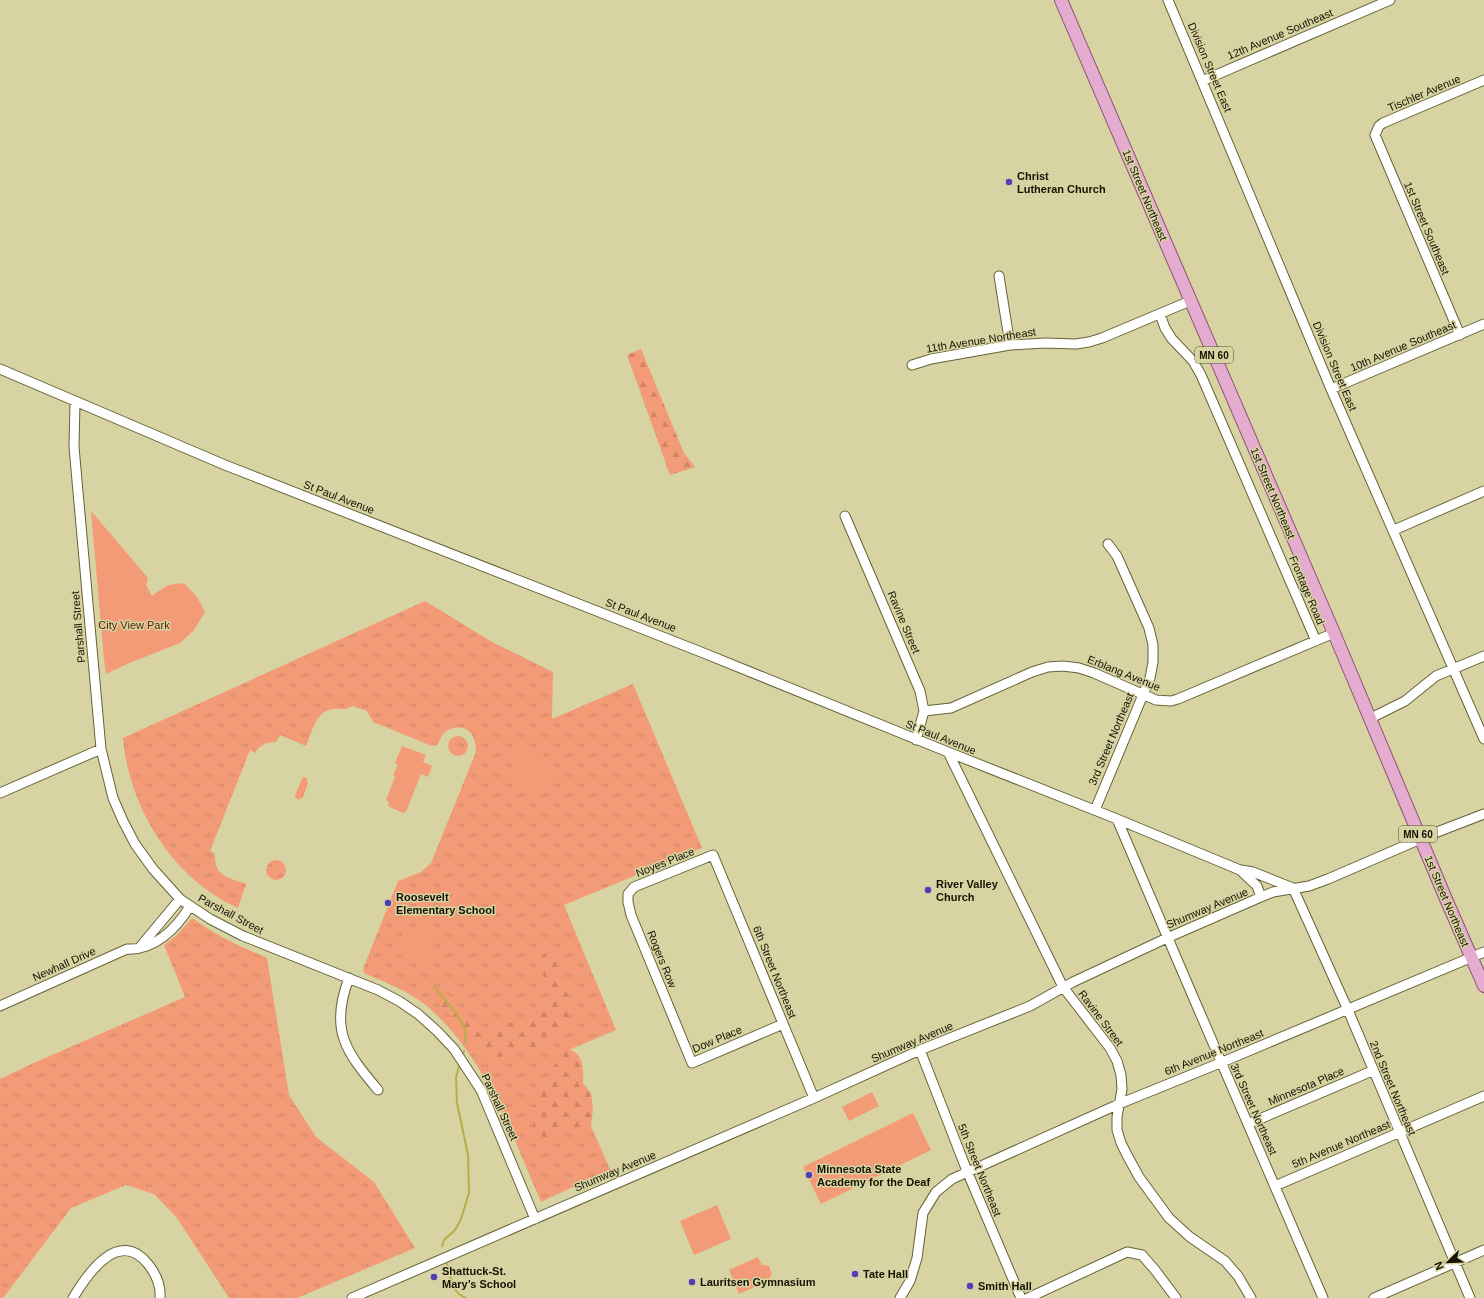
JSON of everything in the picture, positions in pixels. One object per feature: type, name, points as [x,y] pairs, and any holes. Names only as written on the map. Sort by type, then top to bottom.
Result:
[{"type":"main road","name":"1st Street Northeast","points":[[1061,0],[1334,633],[1369,719],[1484,986]]},
{"type":"street","name":"Division Street East","points":[[1168,0],[1331,389],[1394,530],[1484,740]]},
{"type":"street","name":"12th Avenue Southeast","points":[[1202,81],[1390,0]]},
{"type":"street","name":"Tischler Avenue","points":[[1376,130],[1384,123],[1484,80]]},
{"type":"street","name":"1st Street Southeast","points":[[1376,130],[1376,140],[1460,335]]},
{"type":"street","points":[[999,276],[1010,346]]},
{"type":"street","name":"11th Avenue Northeast","points":[[912,365],[931,359],[1010,346],[1045,343],[1076,344],[1089,342],[1190,301]]},
{"type":"street","name":"Frontage Road","points":[[1160,314],[1165,328],[1172,339],[1193,361],[1201,374],[1316,641]]},
{"type":"street","name":"10th Avenue Southeast","points":[[1331,389],[1484,324]]},
{"type":"street","name":"St Paul Avenue","points":[[0,369],[225,465],[694,649],[916,740],[1095,810],[1240,870],[1257,886],[1262,897]]},
{"type":"street","name":"Parshall Street","points":[[75,402],[74,446],[101,749],[114,798],[123,821],[132,838],[153,869],[180,899],[190,906],[237,933],[378,990],[399,1001],[418,1014],[437,1031],[454,1049],[481,1090],[535,1218]]},
{"type":"street","points":[[1394,530],[1484,491]]},
{"type":"street","name":"Ravine Street","points":[[845,516],[920,691],[924,711],[916,740]]},
{"type":"street","name":"3rd Street Northeast","points":[[1095,810],[1150,678],[1153,662],[1153,645],[1149,628],[1117,556],[1108,544]]},
{"type":"street","name":"Erblang Avenue","points":[[924,711],[952,708],[1032,672],[1048,667],[1063,666],[1087,670],[1156,700],[1171,701],[1334,633]]},
{"type":"street","points":[[1369,719],[1405,701],[1436,676],[1484,656]]},
{"type":"street","points":[[0,793],[101,749]]},
{"type":"street","name":"Ravine Street","points":[[948,752],[1063,987],[1110,1048],[1117,1061],[1121,1075],[1122,1089],[1117,1117],[1117,1130],[1121,1143],[1139,1177],[1169,1218],[1190,1237],[1225,1261],[1238,1276],[1251,1298]]},
{"type":"street","name":"Shumway Avenue","points":[[352,1298],[814,1098],[920,1050],[1030,1006],[1063,987],[1167,938],[1273,892],[1308,886],[1328,879],[1420,839],[1484,814]]},
{"type":"street","name":"3rd Street Northeast","points":[[1117,819],[1220,1063],[1323,1298]]},
{"type":"street","name":"Noyes Place","points":[[628,894],[634,888],[713,855]]},
{"type":"street","name":"6th Street Northeast","points":[[713,855],[814,1098]]},
{"type":"street","points":[[1240,870],[1253,872],[1293,888]]},
{"type":"street","name":"2nd Street Northeast","points":[[1293,888],[1348,1010],[1372,1071],[1470,1298]]},
{"type":"street","name":"Rogers Row","points":[[628,894],[631,914],[679,1032]]},
{"type":"street","points":[[138,950],[180,899]]},
{"type":"street","name":"Newhall Drive","points":[[0,1006],[127,949],[138,950],[157,941],[180,922],[190,906]]},
{"type":"street","name":"6th Avenue Northeast","points":[[900,1298],[910,1281],[917,1258],[923,1213],[936,1192],[952,1179],[1119,1104],[1348,1010],[1484,952]]},
{"type":"street","points":[[349,978],[341,1005],[342,1034],[345,1044],[355,1063],[378,1090]]},
{"type":"street","name":"Dow Place","points":[[679,1032],[692,1063],[783,1024]]},
{"type":"street","name":"5th Street Northeast","points":[[920,1050],[967,1171],[1021,1298]]},
{"type":"street","name":"Minnesota Place","points":[[1248,1124],[1372,1071]]},
{"type":"street","name":"5th Avenue Northeast","points":[[1275,1186],[1484,1096]]},
{"type":"street","points":[[1374,1298],[1484,1250]]},
{"type":"street","points":[[73,1298],[95,1266],[109,1255],[122,1251],[131,1251],[140,1256],[151,1268],[158,1282],[160,1298]]},
{"type":"street","points":[[1028,1298],[1128,1252],[1142,1255],[1176,1298]]},
{"type":"green space","points":[[641,349],[684,453],[695,467],[670,475],[627,355]]},
{"type":"green space","name":"City View Park","points":[[91,511],[148,578],[146,585],[152,596],[163,588],[171,585],[185,584],[197,597],[205,612],[194,630],[180,643],[106,674],[104,659]]},
{"type":"green space","name":"Roosevelt Elementary School","points":[[425,601],[492,642],[553,672],[552,719],[633,684],[702,848],[564,905],[616,1030],[559,1054],[613,1176],[575,1186],[541,1202],[495,1098],[482,1073],[466,1050],[449,1028],[422,1002],[398,988],[364,973],[363,969],[398,881],[421,872],[431,863],[476,752],[475,742],[471,733],[468,730],[461,728],[449,729],[443,734],[437,745],[432,746],[373,722],[367,711],[352,706],[345,709],[328,710],[323,713],[313,728],[306,746],[280,735],[276,742],[264,744],[255,753],[250,750],[210,851],[215,854],[215,862],[223,875],[246,884],[238,908],[215,895],[193,879],[175,860],[158,838],[145,815],[134,790],[127,764],[123,738]]},
{"type":"green space","points":[[458,736],[465,739],[468,746],[465,753],[458,756],[451,753],[448,746],[451,739]]},
{"type":"green space","points":[[402,746],[426,755],[423,762],[432,766],[428,777],[421,774],[406,812],[403,813],[388,806],[389,802],[386,800],[395,777],[393,775],[398,765],[395,763]]},
{"type":"green space","points":[[526,752],[539,754],[545,758],[551,769],[548,781],[544,787],[532,792],[522,790],[516,780],[514,758],[519,753]]},
{"type":"green space","points":[[303,777],[306,777],[308,783],[303,797],[298,800],[295,795]]},
{"type":"green space","points":[[276,860],[283,863],[286,870],[283,877],[276,880],[269,877],[266,870],[269,863]]},
{"type":"green space","points":[[192,918],[228,940],[267,958],[289,1095],[316,1137],[374,1182],[415,1248],[297,1298],[229,1298],[177,1218],[154,1194],[126,1185],[71,1208],[3,1298],[0,1298],[0,1079],[185,997],[164,945],[177,935]]},
{"type":"green space","points":[[415,926],[425,929],[432,935],[434,942],[434,950],[431,957],[426,962],[418,964],[410,962],[395,950],[395,943],[407,929]]},
{"type":"green space","points":[[552,953],[558,961],[568,989],[572,1010],[563,1028],[551,1042],[533,1050],[494,1059],[482,1056],[474,1040],[460,1029],[450,1015],[440,1006],[439,997],[448,994],[455,1001],[473,1027],[487,1031],[546,1011],[553,1003],[555,993],[544,976],[538,962],[544,954]]},
{"type":"green space","points":[[566,1049],[572,1050],[576,1053],[583,1067],[583,1083],[591,1093],[593,1109],[591,1125],[548,1138],[539,1135],[534,1130],[532,1113],[538,1092],[551,1076],[559,1054]]},
{"type":"green space","points":[[872,1092],[879,1106],[849,1121],[842,1107]]},
{"type":"green space","points":[[913,1113],[931,1150],[821,1204],[803,1167]]},
{"type":"green space","points":[[717,1205],[731,1239],[694,1255],[680,1221]]},
{"type":"green space","points":[[758,1257],[762,1265],[769,1266],[772,1274],[768,1281],[739,1294],[729,1270]]},
{"type":"waterway","points":[[434,987],[452,1008],[463,1025],[465,1030],[465,1042]]},
{"type":"waterway","points":[[442,1246],[444,1240],[455,1230],[461,1219],[469,1193],[468,1155],[457,1103],[456,1077],[460,1063]]},
{"type":"waterway","points":[[447,1264],[454,1288],[466,1298]]},
{"type":"place","name":"Christ Lutheran Church","points":[[1009,182]]},
{"type":"place","name":"River Valley Church","points":[[928,890]]},
{"type":"place","name":"Roosevelt Elementary School","points":[[388,903]]},
{"type":"place","name":"Minnesota State Academy for the Deaf","points":[[809,1175]]},
{"type":"place","name":"Tate Hall","points":[[855,1274]]},
{"type":"place","name":"Shattuck-St. Mary’s School","points":[[434,1277]]},
{"type":"place","name":"Lauritsen Gymnasium","points":[[692,1282]]},
{"type":"place","name":"Smith Hall","points":[[970,1286]]}]
